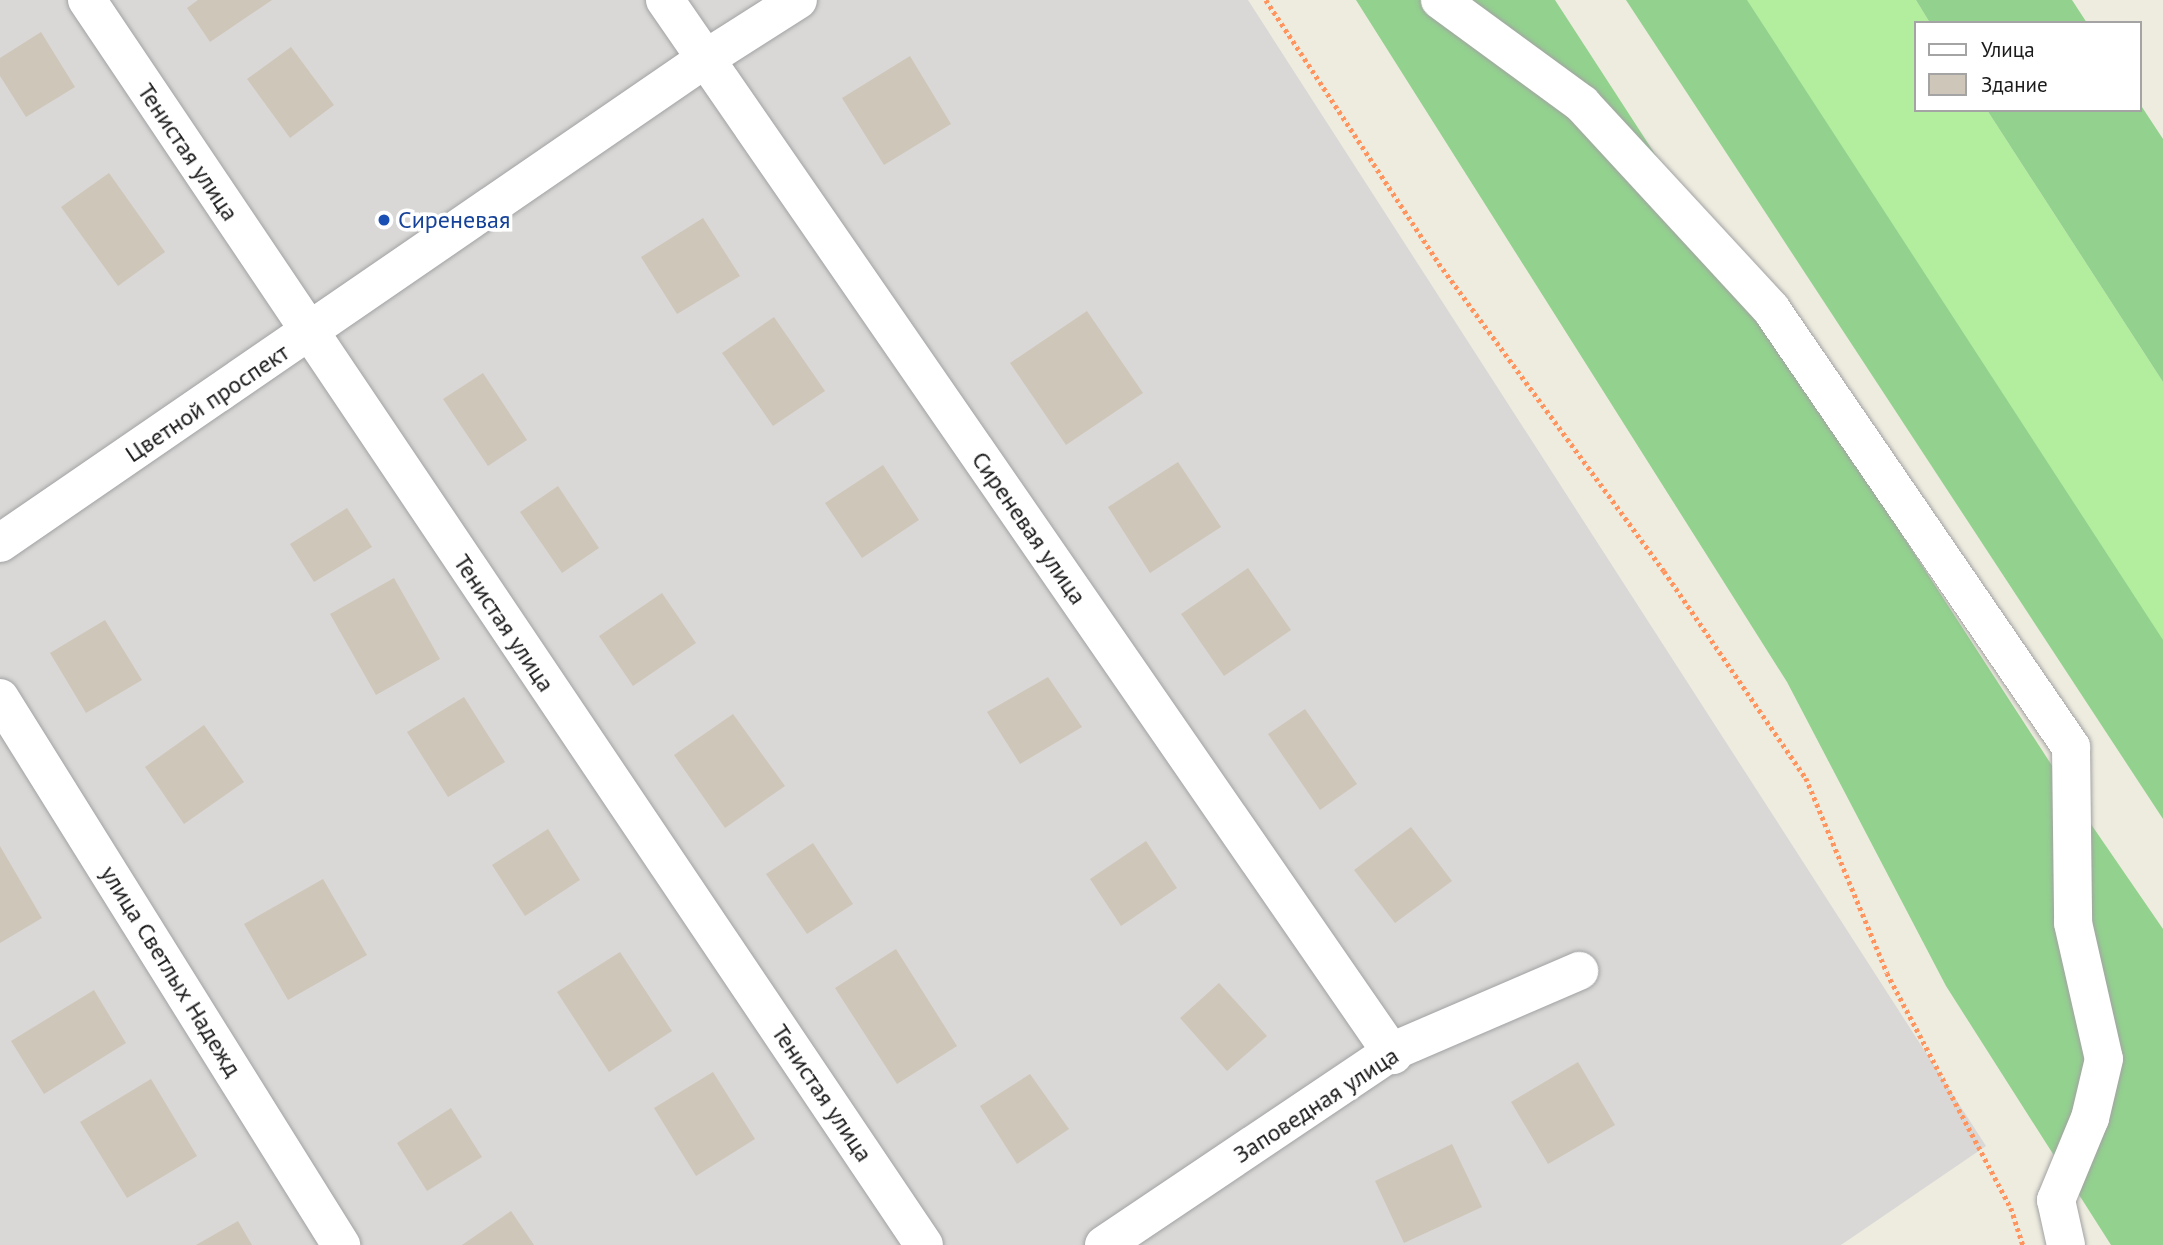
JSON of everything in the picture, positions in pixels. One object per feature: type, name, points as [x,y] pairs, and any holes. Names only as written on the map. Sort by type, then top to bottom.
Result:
[{"type":"street","name":"Тенистая улица","points":[[87,0],[924,1245]]},
{"type":"street","name":"Сиреневая улица","points":[[665,0],[1392,1054]]},
{"type":"street","name":"Цветной проспект","points":[[0,543],[310,334],[705,59],[798,0]]},
{"type":"street","points":[[1440,0],[1581,104],[1771,309],[2071,747],[2073,923],[2104,1059],[2090,1118],[2056,1200],[2066,1245]]},
{"type":"street","name":"улица Светлых Надежд","points":[[0,698],[341,1245]]},
{"type":"street","name":"Заповедная улица","points":[[1104,1245],[1392,1054],[1578,971]]},
{"type":"path","points":[[1266,0],[1443,269],[1664,571],[1806,778],[1887,973],[2011,1208],[2023,1245]]},
{"type":"shaded area","points":[[0,0],[1248,0],[1986,1146],[1841,1245],[0,1245]]},
{"type":"green space","points":[[1356,0],[1555,0],[2073,798],[2163,929],[2163,1245],[2111,1245],[1946,986],[1787,682]]},
{"type":"green space","points":[[1626,0],[1747,0],[2163,640],[2163,819]]},
{"type":"green space","points":[[1716,0],[1916,0],[1929,21],[1914,21],[1914,112],[1988,112],[2163,382],[2163,661]]},
{"type":"green space","points":[[1916,0],[2072,0],[2086,21],[1929,21]]},
{"type":"green space","points":[[2142,107],[2163,139],[2163,382],[1988,112],[2142,112]]},
{"type":"building","points":[[198,0],[272,0],[210,42],[187,8]]},
{"type":"building","points":[[41,32],[75,87],[26,117],[0,76],[0,58]]},
{"type":"building","points":[[291,47],[334,105],[290,138],[247,79]]},
{"type":"building","points":[[910,56],[951,124],[884,165],[842,98]]},
{"type":"building","points":[[109,173],[165,252],[118,286],[61,207]]},
{"type":"building","points":[[703,218],[740,276],[677,314],[641,257]]},
{"type":"building","points":[[1087,311],[1143,393],[1066,445],[1010,363]]},
{"type":"building","points":[[774,317],[825,391],[773,426],[722,353]]},
{"type":"building","points":[[483,373],[527,440],[488,466],[443,399]]},
{"type":"building","points":[[1178,462],[1221,527],[1150,573],[1108,507]]},
{"type":"building","points":[[883,465],[919,520],[862,558],[825,503]]},
{"type":"building","points":[[558,486],[599,548],[562,573],[520,512]]},
{"type":"building","points":[[347,508],[372,547],[314,582],[290,544]]},
{"type":"building","points":[[1248,568],[1291,630],[1224,676],[1181,614]]},
{"type":"building","points":[[394,578],[440,659],[376,695],[330,614]]},
{"type":"building","points":[[662,593],[696,643],[633,686],[599,636]]},
{"type":"building","points":[[105,620],[142,680],[86,713],[50,653]]},
{"type":"building","points":[[1048,677],[1082,727],[1020,764],[987,712]]},
{"type":"building","points":[[464,697],[505,762],[448,797],[407,732]]},
{"type":"building","points":[[1305,709],[1357,784],[1320,810],[1268,734]]},
{"type":"building","points":[[733,714],[785,786],[725,828],[674,755]]},
{"type":"building","points":[[204,725],[244,782],[184,824],[145,767]]},
{"type":"building","points":[[1411,827],[1452,881],[1395,923],[1354,870]]},
{"type":"building","points":[[548,829],[580,880],[525,916],[492,865]]},
{"type":"building","points":[[1146,841],[1177,888],[1121,926],[1090,879]]},
{"type":"building","points":[[813,843],[853,904],[807,934],[766,874]]},
{"type":"building","points":[[0,846],[42,918],[0,943]]},
{"type":"building","points":[[323,879],[367,955],[288,1000],[244,924]]},
{"type":"building","points":[[896,949],[957,1046],[897,1084],[835,988]]},
{"type":"building","points":[[620,952],[672,1031],[609,1072],[557,992]]},
{"type":"building","points":[[1219,983],[1267,1036],[1227,1071],[1180,1018]]},
{"type":"building","points":[[94,990],[126,1043],[44,1094],[11,1041]]},
{"type":"building","points":[[1578,1062],[1615,1125],[1548,1164],[1511,1102]]},
{"type":"building","points":[[713,1072],[755,1139],[696,1176],[654,1108]]},
{"type":"building","points":[[1030,1074],[1069,1129],[1017,1164],[980,1106]]},
{"type":"building","points":[[151,1079],[197,1156],[127,1198],[80,1122]]},
{"type":"building","points":[[451,1108],[482,1157],[427,1191],[397,1143]]},
{"type":"building","points":[[1452,1144],[1482,1207],[1404,1243],[1375,1181]]},
{"type":"building","points":[[511,1211],[534,1245],[462,1245]]},
{"type":"building","points":[[238,1221],[252,1245],[196,1245]]},
{"type":"place","name":"Сиреневая","points":[[384,220]]}]
